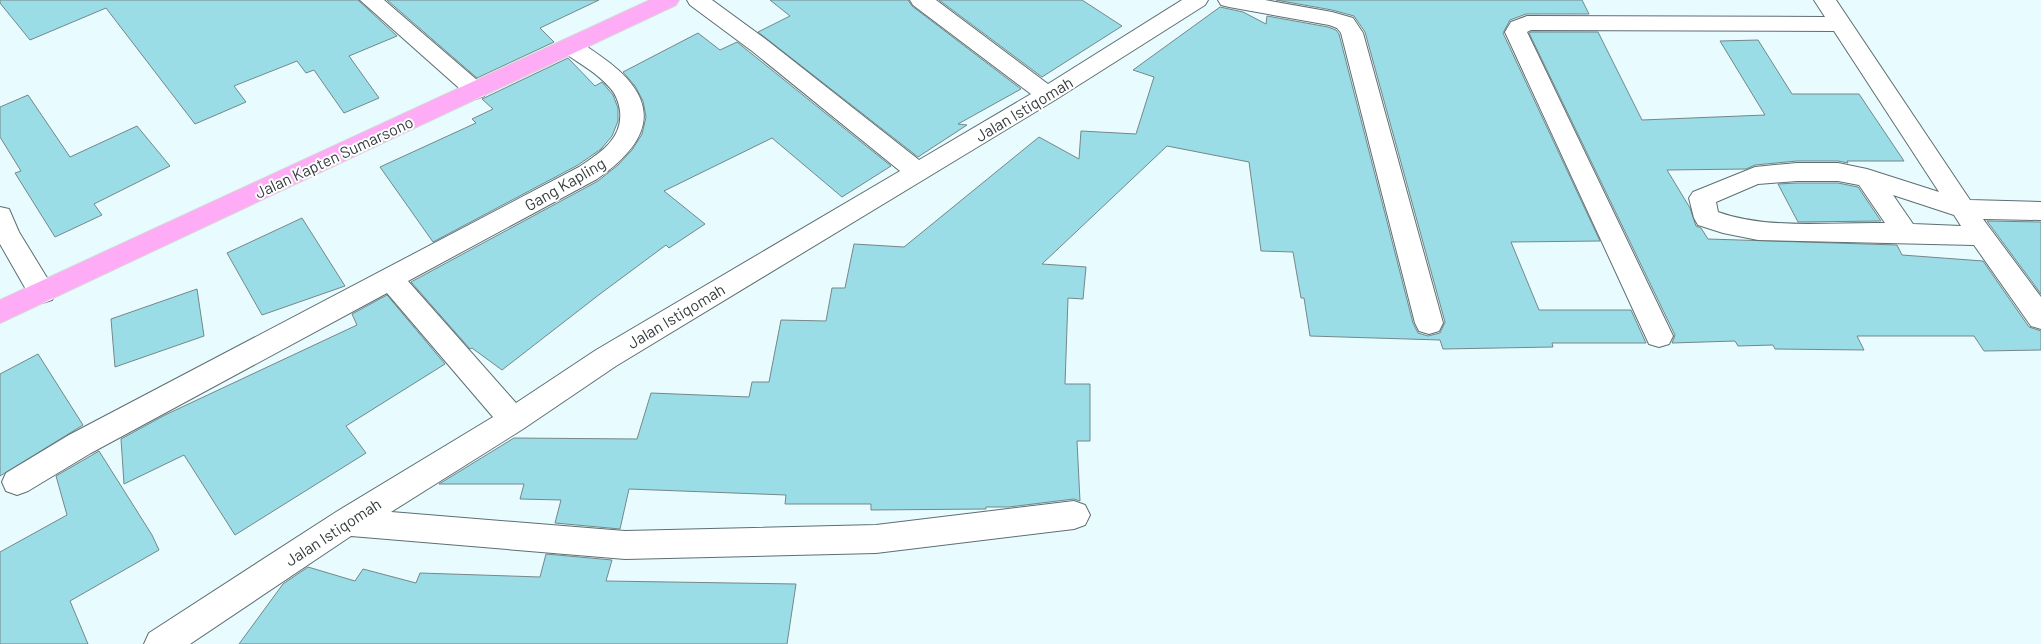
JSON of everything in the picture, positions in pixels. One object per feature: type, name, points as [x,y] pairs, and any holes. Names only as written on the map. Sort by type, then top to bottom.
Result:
[{"type":"highway","name":"Jalan Kapten Sumarsono","points":[[0,312],[668,0]]},
{"type":"street","points":[[371,0],[476,91]]},
{"type":"street","points":[[698,0],[760,46],[918,172]]},
{"type":"street","points":[[921,0],[938,11],[1047,96]]},
{"type":"street","name":"Jalan Istiqomah","points":[[162,644],[346,522],[513,420],[606,358],[1047,96],[1197,0]]},
{"type":"street","points":[[1229,0],[1332,19],[1345,23],[1352,33],[1429,323]]},
{"type":"street","points":[[1606,0],[1617,23]]},
{"type":"street","points":[[1825,0],[1981,236],[2041,318]]},
{"type":"street","points":[[1659,336],[1516,32],[1518,27],[1527,23],[1841,24]]},
{"type":"street","name":"Gang Kapling","points":[[17,482],[80,444],[588,173],[614,155],[624,143],[632,127],[629,98],[617,81],[570,46]]},
{"type":"street","points":[[1981,236],[1906,232],[1761,230],[1726,226],[1707,218],[1702,198],[1755,176],[1797,172],[1838,172],[1868,178],[1964,209],[2041,211]]},
{"type":"street","points":[[1868,178],[1906,232]]},
{"type":"street","points":[[0,216],[7,234],[42,293]]},
{"type":"street","points":[[390,278],[513,420]]},
{"type":"street","points":[[346,522],[626,544],[876,539],[1074,515]]},
{"type":"building","points":[[0,0],[358,0],[397,36],[349,56],[379,98],[344,113],[314,70],[306,73],[297,61],[234,86],[246,102],[195,124],[106,8],[30,40],[0,3]]},
{"type":"building","points":[[387,0],[599,0],[540,28],[554,42],[477,78]]},
{"type":"building","points":[[770,0],[908,0],[912,6],[1021,89],[958,124],[967,125],[918,157],[758,32],[790,16]]},
{"type":"building","points":[[939,0],[1082,0],[1122,26],[1042,77]]},
{"type":"building","points":[[1276,0],[1582,0],[1589,14],[1526,14],[1510,20],[1503,33],[1600,241],[1511,242],[1539,310],[1631,310],[1646,343],[1552,343],[1553,347],[1443,349],[1440,340],[1310,336],[1304,298],[1301,298],[1293,252],[1261,251],[1249,162],[1167,146],[1042,264],[1086,267],[1083,299],[1068,298],[1065,384],[1090,384],[1090,441],[1077,441],[1080,501],[1074,499],[1009,507],[986,507],[986,509],[871,510],[871,504],[785,504],[786,495],[629,489],[620,529],[555,523],[561,500],[520,499],[524,484],[439,484],[514,438],[637,439],[651,393],[749,397],[752,382],[769,382],[781,320],[826,321],[832,288],[845,288],[854,244],[904,247],[1039,137],[1079,159],[1081,131],[1136,134],[1154,77],[1133,70],[1220,7],[1243,12],[1266,24],[1267,16],[1328,27],[1336,30],[1339,34],[1413,323],[1418,333],[1428,336],[1440,333],[1445,322],[1365,32],[1354,16]]},
{"type":"building","points":[[1598,32],[1642,120],[1765,115],[1720,41],[1758,40],[1792,94],[1859,94],[1904,161],[1847,161],[1848,163],[1838,161],[1797,161],[1755,165],[1746,169],[1667,170],[1690,208],[1696,226],[1701,228],[1708,239],[1897,245],[1902,255],[1983,261],[2029,327],[2041,331],[2041,350],[1984,351],[1974,336],[1857,336],[1864,350],[1775,349],[1773,345],[1738,346],[1735,341],[1672,343],[1675,335],[1529,33]]},
{"type":"building","points":[[698,33],[720,50],[737,42],[891,166],[842,197],[772,138],[664,191],[705,224],[669,248],[666,245],[502,370],[472,348],[470,349],[411,282],[598,181],[618,165],[632,150],[642,134],[646,117],[643,101],[635,86],[623,72]]},
{"type":"building","points":[[568,58],[595,86],[602,82],[613,95],[618,108],[618,121],[612,136],[601,149],[578,165],[433,242],[380,167],[476,123],[472,119],[493,109],[482,99]]},
{"type":"building","points":[[28,95],[70,157],[137,126],[170,166],[94,204],[102,215],[55,237],[15,173],[21,171],[0,137],[0,107]]},
{"type":"building","points":[[1838,183],[1858,187],[1881,221],[1798,222],[1778,184]]},
{"type":"building","points":[[302,218],[345,286],[262,315],[227,253]]},
{"type":"building","points":[[1987,221],[2041,222],[2041,294]]},
{"type":"building","points":[[197,289],[204,336],[115,367],[111,319]]},
{"type":"building","points":[[387,295],[445,364],[346,426],[366,453],[235,535],[184,455],[124,484],[121,439],[165,415],[357,325],[352,314]]},
{"type":"building","points":[[38,354],[83,425],[0,476],[0,374]]},
{"type":"building","points":[[99,451],[152,535],[159,550],[70,601],[88,644],[0,644],[0,552],[67,515],[56,476]]},
{"type":"building","points":[[546,554],[612,560],[606,581],[796,584],[787,644],[239,644],[283,584],[308,567],[355,581],[363,569],[416,583],[420,573],[540,577]]}]
